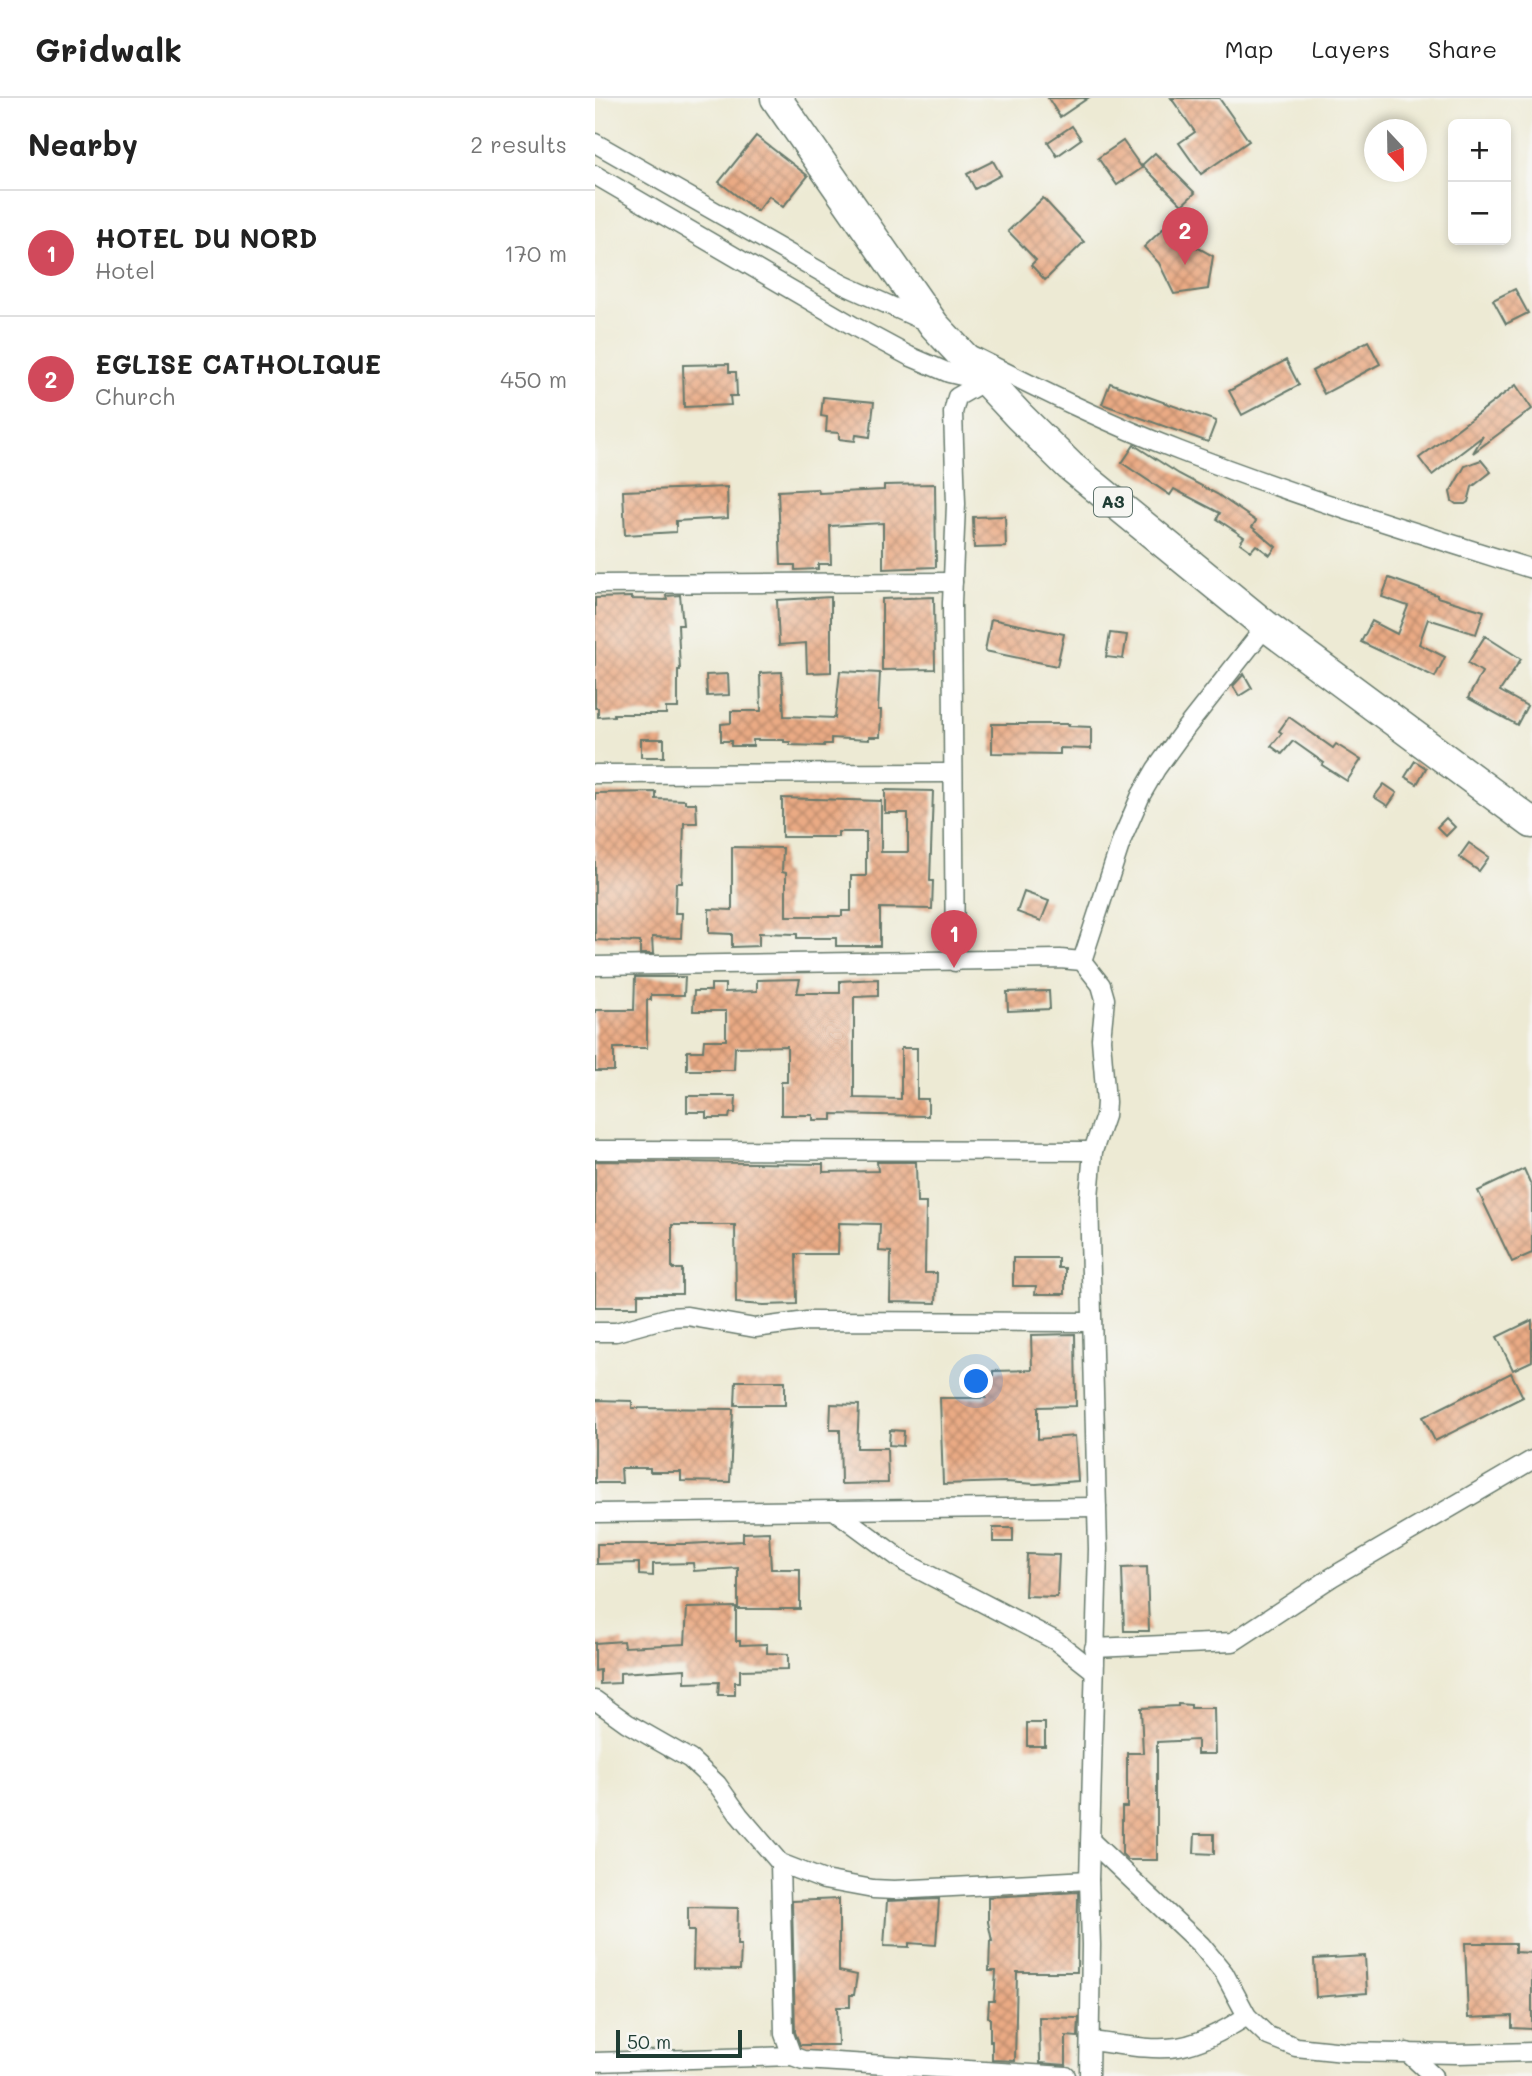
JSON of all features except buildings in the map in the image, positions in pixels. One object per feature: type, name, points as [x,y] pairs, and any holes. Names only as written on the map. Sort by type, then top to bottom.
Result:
[{"type":"highway","name":"A3","points":[[776,98],[944,336],[1070,466],[1266,626],[1532,823]]},
{"type":"street","points":[[595,143],[844,285],[1037,388],[1178,450],[1390,526],[1532,569]]},
{"type":"street","points":[[595,175],[909,356],[949,373],[985,381]]},
{"type":"street","points":[[955,962],[952,773],[956,504],[953,413],[957,397],[985,381]]},
{"type":"street","points":[[595,584],[953,582]]},
{"type":"street","points":[[1082,961],[1122,839],[1141,795],[1185,729],[1266,626]]},
{"type":"street","points":[[595,774],[952,773]]},
{"type":"street","points":[[595,966],[1039,959],[1082,961],[1101,985],[1105,999],[1101,1039],[1107,1102],[1093,1151],[1089,1198],[1097,1507],[1089,1880],[1089,2076]]},
{"type":"street","points":[[595,1150],[1093,1151]]},
{"type":"street","points":[[595,1332],[616,1332],[662,1319],[687,1316],[755,1328],[807,1321],[1092,1322]]},
{"type":"street","points":[[1094,1648],[1233,1642],[1332,1577],[1532,1460]]},
{"type":"street","points":[[595,1513],[1097,1507]]},
{"type":"street","points":[[834,1510],[906,1563],[1056,1641],[1093,1670]]},
{"type":"street","points":[[595,1700],[627,1723],[690,1759],[717,1784],[739,1815],[780,1863],[824,1880],[894,1890],[1089,1880]]},
{"type":"street","points":[[1091,1841],[1201,1945],[1224,1973],[1247,2016],[1268,2036],[1296,2047],[1344,2052],[1532,2052]]},
{"type":"street","points":[[780,1863],[784,2034],[800,2064]]},
{"type":"street","points":[[1090,2040],[1134,2046],[1178,2047],[1224,2032],[1247,2016]]},
{"type":"street","points":[[1406,2052],[1433,2076]]},
{"type":"street","points":[[595,2062],[800,2064],[1066,2076]]},
{"type":"place","name":"EGLISE CATHOLIQUE","points":[[1185,265]]},
{"type":"place","name":"HOTEL DU NORD","points":[[954,968]]}]
